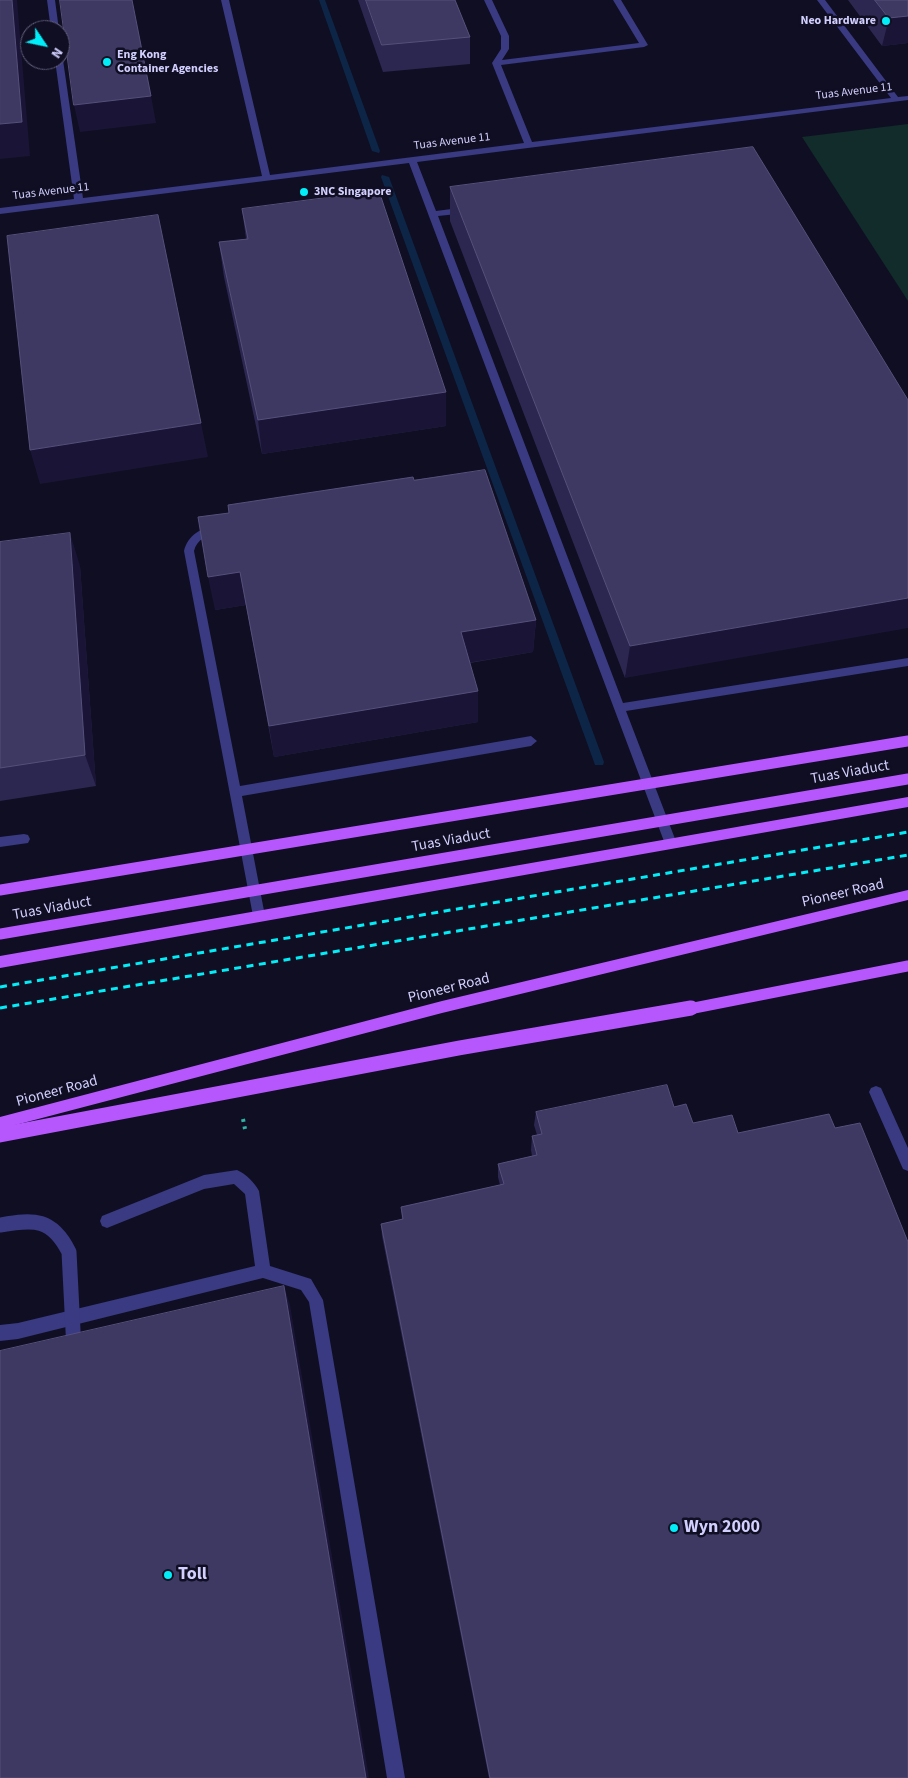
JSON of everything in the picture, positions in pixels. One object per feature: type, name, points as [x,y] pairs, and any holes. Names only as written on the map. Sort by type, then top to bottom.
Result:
[{"type":"main road","points":[[0,890],[908,740]]},
{"type":"main road","name":"Tuas Viaduct","points":[[0,934],[908,779]]},
{"type":"main road","points":[[0,962],[908,802]]},
{"type":"main road","name":"Pioneer Road","points":[[0,1124],[442,1007],[908,895]]},
{"type":"main road","points":[[0,1136],[459,1048],[740,1000],[908,966]]},
{"type":"street","points":[[51,0],[54,20]]},
{"type":"street","points":[[225,0],[268,178]]},
{"type":"street","points":[[488,0],[505,36],[505,49],[496,63]]},
{"type":"street","points":[[496,63],[644,45],[617,0]]},
{"type":"street","points":[[822,0],[896,99]]},
{"type":"street","points":[[496,63],[529,145]]},
{"type":"street","points":[[60,70],[79,201]]},
{"type":"street","name":"Tuas Avenue 11","points":[[0,211],[908,98]]},
{"type":"street","points":[[412,160],[671,844]]},
{"type":"street","points":[[432,214],[482,208]]},
{"type":"street","points":[[223,527],[202,532],[190,543],[189,551],[259,916]]},
{"type":"street","points":[[619,708],[908,662]]},
{"type":"street","points":[[235,792],[531,741]]},
{"type":"street","points":[[0,842],[24,839]]},
{"type":"street","points":[[876,1092],[908,1164]]},
{"type":"street","points":[[107,1221],[204,1182],[237,1177],[252,1191],[264,1271]]},
{"type":"street","points":[[0,1225],[26,1220],[47,1224],[63,1238],[69,1252],[74,1355]]},
{"type":"street","points":[[0,1332],[18,1331],[264,1271],[306,1284],[316,1300],[396,1778]]},
{"type":"green space","points":[[908,124],[908,301],[802,137]]},
{"type":"building","points":[[0,0],[12,0],[22,122],[0,124]]},
{"type":"building","name":"Eng Kong Container Agencies","points":[[60,0],[132,0],[151,96],[74,105],[69,70],[70,20],[63,20]]},
{"type":"building","points":[[366,0],[455,0],[470,37],[382,45]]},
{"type":"building","points":[[875,0],[908,0],[908,16],[889,18]]},
{"type":"building","points":[[753,147],[908,400],[908,598],[630,646],[450,187]]},
{"type":"building","points":[[379,191],[446,392],[258,420],[219,242],[248,239],[242,209]]},
{"type":"building","points":[[158,215],[201,423],[30,450],[7,236]]},
{"type":"building","points":[[485,470],[536,620],[461,632],[478,691],[269,726],[240,572],[208,577],[198,517],[229,513],[228,505],[413,477],[414,480]]},
{"type":"building","points":[[70,533],[85,755],[0,768],[0,542]]},
{"type":"building","name":"Wyn 2000","points":[[667,1085],[674,1107],[686,1104],[693,1123],[732,1115],[738,1133],[829,1114],[835,1128],[860,1123],[908,1242],[908,1778],[490,1778],[381,1224],[403,1219],[401,1207],[504,1184],[498,1164],[537,1155],[532,1136],[542,1134],[536,1112]]},
{"type":"building","name":"Toll","points":[[284,1286],[366,1778],[0,1778],[0,1351]]},
{"type":"waterway","points":[[322,0],[376,151]]},
{"type":"waterway","points":[[385,177],[599,762]]},
{"type":"railway","points":[[0,987],[908,832]]},
{"type":"railway","points":[[0,1008],[908,855]]},
{"type":"place","name":"Neo Hardware","points":[[886,21]]},
{"type":"place","name":"Eng Kong Container Agencies","points":[[107,62]]},
{"type":"place","name":"3NC Singapore","points":[[304,192]]},
{"type":"place","name":"Wyn 2000","points":[[674,1528]]},
{"type":"place","name":"Toll","points":[[168,1575]]}]
